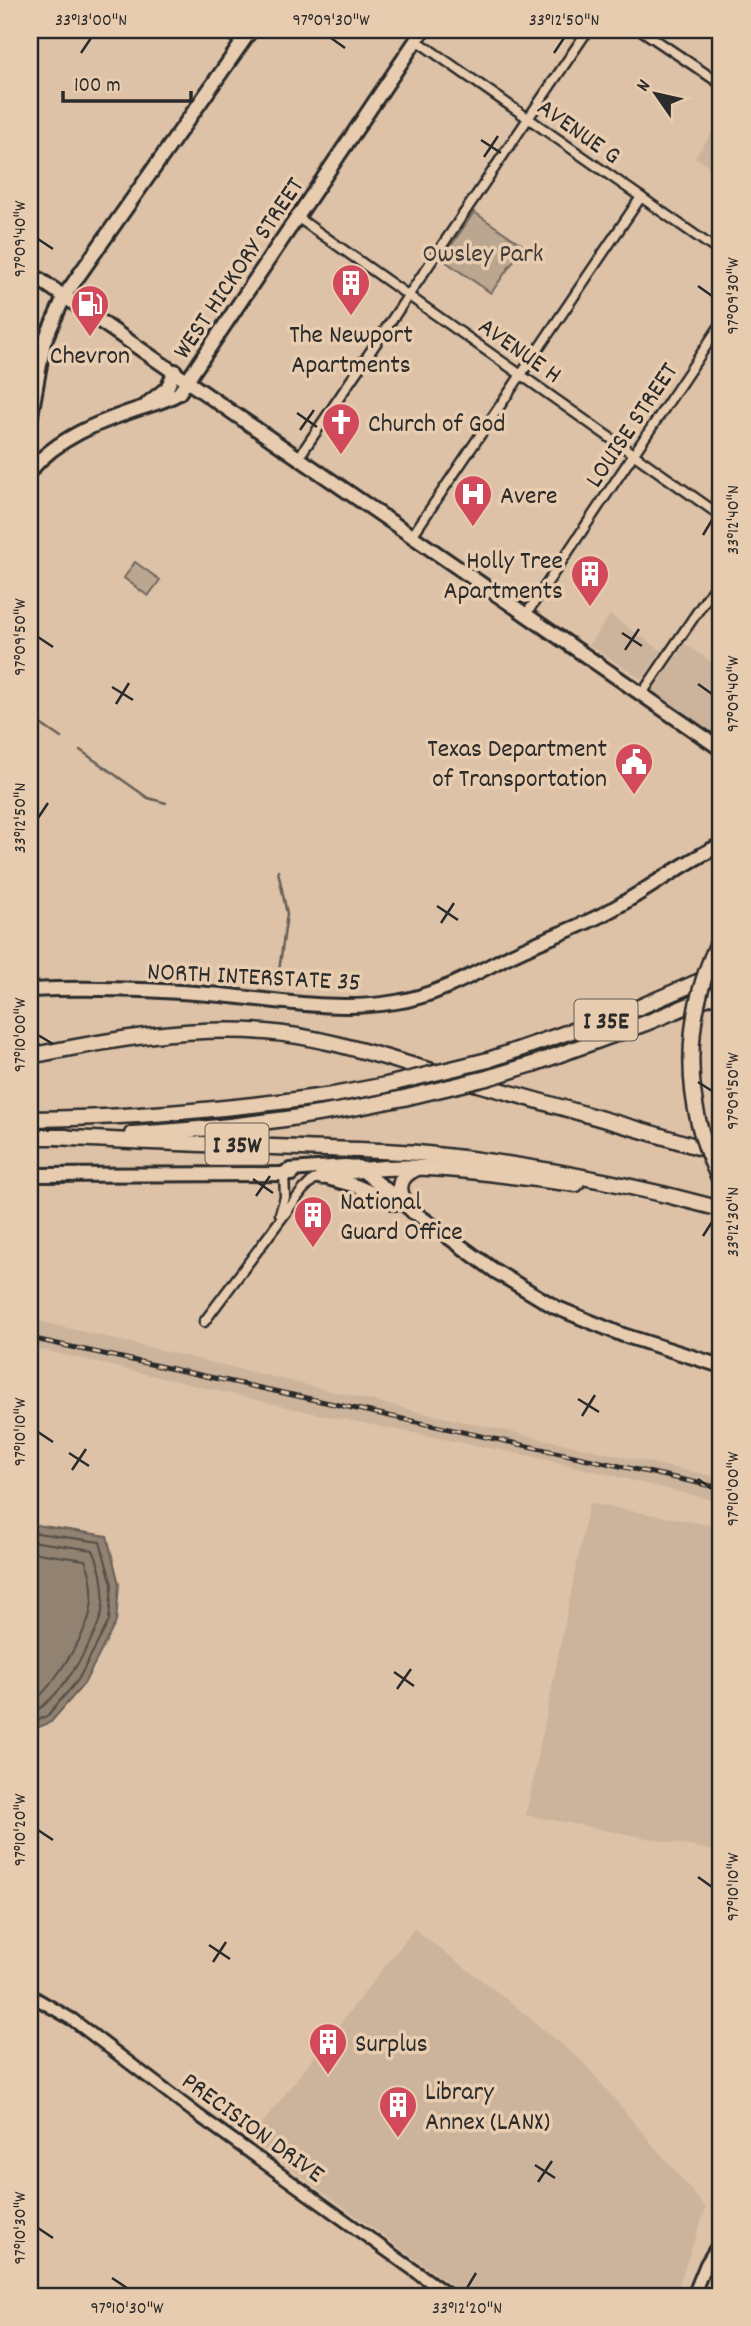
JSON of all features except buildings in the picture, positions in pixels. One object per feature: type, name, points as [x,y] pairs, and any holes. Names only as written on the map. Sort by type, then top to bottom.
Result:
[{"type":"highway","points":[[721,937],[698,996],[691,1068],[698,1122],[706,1149],[721,1182]]},
{"type":"highway","name":"I 35E","points":[[30,1119],[134,1116],[333,1095],[386,1084],[488,1060],[635,1009],[721,972]]},
{"type":"highway","name":"I 35E","points":[[57,1137],[155,1133],[236,1125],[324,1114],[404,1098],[533,1064],[646,1023],[721,992]]},
{"type":"highway","points":[[30,1056],[91,1043],[159,1034],[233,1031],[286,1035],[350,1048],[721,1154]]},
{"type":"highway","points":[[30,1137],[57,1137]]},
{"type":"highway","name":"I 35W","points":[[57,1137],[418,1153],[520,1166],[658,1193],[721,1209]]},
{"type":"highway","points":[[414,1212],[401,1196],[400,1187],[404,1177],[417,1168]]},
{"type":"highway","points":[[322,1177],[361,1169],[417,1168],[491,1172],[658,1193]]},
{"type":"main road","points":[[30,421],[44,342],[65,295],[251,30]]},
{"type":"main road","name":"WEST HICKORY STREET","points":[[31,466],[76,433],[167,400],[179,393],[420,35]]},
{"type":"main road","points":[[30,273],[721,749]]},
{"type":"main road","points":[[143,407],[167,388],[175,371]]},
{"type":"main road","name":"NORTH INTERSTATE 35","points":[[30,990],[170,992],[326,1006],[384,1004],[412,999],[610,911],[693,858],[721,845]]},
{"type":"main road","points":[[284,1173],[290,1170],[345,1166],[361,1169],[414,1212],[495,1270],[555,1307],[623,1335],[721,1366]]},
{"type":"main road","points":[[30,1175],[284,1173],[322,1177],[365,1190],[414,1212]]},
{"type":"street","points":[[223,30],[243,43]]},
{"type":"street","points":[[299,457],[588,30]]},
{"type":"street","points":[[641,30],[721,84]]},
{"type":"street","name":"AVENUE G","points":[[420,35],[527,119],[721,253]]},
{"type":"street","points":[[412,536],[641,197]]},
{"type":"street","name":"AVENUE H","points":[[297,217],[721,516]]},
{"type":"street","name":"LOUISE STREET","points":[[525,616],[721,324]]},
{"type":"street","points":[[641,695],[721,577]]},
{"type":"street","points":[[276,1223],[284,1203],[284,1173]]},
{"type":"street","points":[[204,1322],[276,1223],[308,1185],[322,1177]]},
{"type":"street","name":"PRECISION DRIVE","points":[[30,1995],[73,2020],[198,2115],[450,2296]]},
{"type":"street","points":[[694,2296],[706,2264],[721,2240]]},
{"type":"shaded area","points":[[721,119],[721,174],[695,157]]},
{"type":"shaded area","points":[[610,615],[662,651],[642,679],[589,645]]},
{"type":"shaded area","points":[[685,644],[721,668],[721,739],[651,693]]},
{"type":"shaded area","points":[[30,1319],[416,1411],[721,1478],[721,1502],[535,1457],[317,1414],[30,1347]]},
{"type":"shaded area","points":[[589,1503],[721,1527],[721,1852],[526,1815]]},
{"type":"shaded area","points":[[414,1929],[508,2000],[584,2063],[706,2208],[675,2296],[466,2296],[250,2139]]},
{"type":"green space","name":"Owsley Park","points":[[474,212],[524,246],[491,293],[442,259]]},
{"type":"green space","points":[[135,562],[160,580],[148,596],[124,578]]},
{"type":"water","points":[[30,1524],[107,1536],[119,1584],[116,1622],[84,1684],[51,1722],[30,1731]]},
{"type":"waterway","points":[[30,717],[61,738]]},
{"type":"waterway","points":[[80,750],[148,798],[166,803]]},
{"type":"waterway","points":[[278,871],[287,914],[279,971]]},
{"type":"railway","points":[[30,1338],[721,1488]]},
{"type":"place","name":"The Newport Apartments","points":[[351,317]]},
{"type":"place","name":"Chevron","points":[[90,338]]},
{"type":"place","name":"Church of God","points":[[341,456]]},
{"type":"place","name":"Avere","points":[[473,528]]},
{"type":"place","name":"Holly Tree Apartments","points":[[590,608]]},
{"type":"place","name":"Texas Department of Transportation","points":[[634,796]]},
{"type":"place","name":"National Guard Office","points":[[313,1249]]},
{"type":"place","name":"Surplus","points":[[328,2076]]},
{"type":"place","name":"Library Annex (LANX)","points":[[398,2139]]}]
